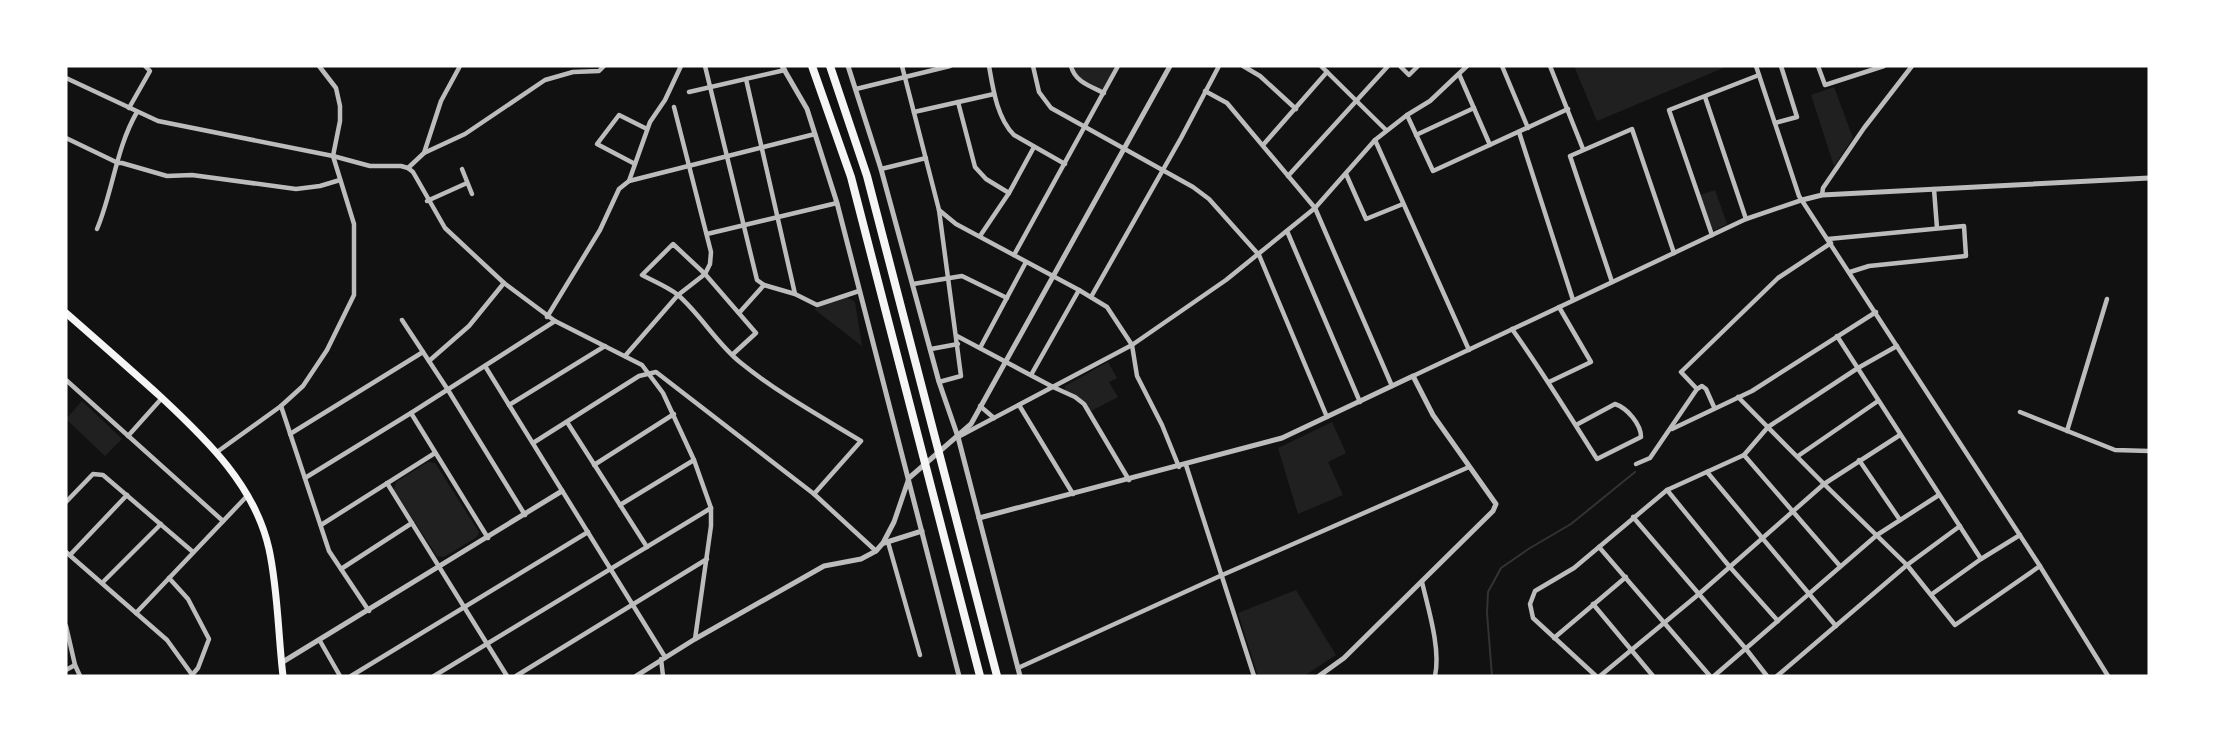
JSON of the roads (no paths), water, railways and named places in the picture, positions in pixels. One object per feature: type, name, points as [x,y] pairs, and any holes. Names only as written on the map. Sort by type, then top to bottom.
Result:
[{"type":"highway","points":[[812,66],[851,177],[980,676]]},
{"type":"highway","points":[[830,66],[870,186],[997,676]]},
{"type":"main road","points":[[66,313],[162,398],[217,452],[247,496],[257,513],[269,549],[283,676]]},
{"type":"street","points":[[129,108],[150,71],[145,66]]},
{"type":"street","points":[[217,452],[281,406],[303,386],[327,350],[354,295],[354,224],[333,156],[340,121],[340,106],[336,88],[319,66]]},
{"type":"street","points":[[424,153],[441,101],[460,66]]},
{"type":"street","points":[[408,168],[424,153],[465,134],[545,80],[573,72],[599,71],[604,66]]},
{"type":"street","points":[[628,181],[647,129],[681,66]]},
{"type":"street","points":[[705,66],[757,280],[764,285],[795,294],[817,305],[859,291]]},
{"type":"street","points":[[848,66],[881,170],[939,382],[958,437],[1020,676]]},
{"type":"street","points":[[902,66],[939,210],[958,344],[961,376],[939,382]]},
{"type":"street","points":[[856,89],[950,66]]},
{"type":"street","points":[[989,66],[994,94],[1008,129],[1014,135],[1065,164]]},
{"type":"street","points":[[1033,66],[1039,92],[1052,108],[1193,187],[1209,199],[1259,255],[1327,417]]},
{"type":"street","points":[[1071,66],[1073,75],[1077,79],[1104,93]]},
{"type":"street","points":[[1014,255],[1118,66]]},
{"type":"street","points":[[920,655],[886,542],[909,478],[971,424],[1170,66]]},
{"type":"street","points":[[1091,297],[1219,66]]},
{"type":"street","points":[[1243,66],[1260,76],[1296,109]]},
{"type":"street","points":[[1321,66],[1386,130]]},
{"type":"street","points":[[1379,66],[1384,71]]},
{"type":"street","points":[[1288,176],[1388,66]]},
{"type":"street","points":[[1400,66],[1409,75],[1418,66]]},
{"type":"street","points":[[958,437],[1132,345],[1259,255],[1315,208],[1386,130],[1430,100],[1467,66]]},
{"type":"street","points":[[1503,66],[1527,128]]},
{"type":"street","points":[[1550,66],[1583,149]]},
{"type":"street","points":[[1756,66],[1802,200],[2040,566],[2108,676]]},
{"type":"street","points":[[1775,123],[1797,117],[1781,66]]},
{"type":"street","points":[[1818,66],[1825,85],[1884,66]]},
{"type":"street","points":[[1904,66],[1906,73]]},
{"type":"street","points":[[1822,195],[1823,188],[1864,128],[1912,66]]},
{"type":"street","points":[[690,92],[783,68],[807,109],[837,203],[959,676]]},
{"type":"street","points":[[1263,145],[1327,72]]},
{"type":"street","points":[[1459,74],[1490,145]]},
{"type":"street","points":[[1712,235],[1669,110],[1759,75]]},
{"type":"street","points":[[66,78],[158,122],[333,156],[370,166],[408,168],[413,172],[427,201],[445,228],[504,283],[547,317],[642,365],[650,373],[674,414],[711,508],[707,559],[695,639]]},
{"type":"street","points":[[746,79],[795,294]]},
{"type":"street","points":[[1205,91],[1227,103],[1315,208],[1392,386]]},
{"type":"street","points":[[914,112],[994,94]]},
{"type":"street","points":[[1705,97],[1746,219]]},
{"type":"street","points":[[958,102],[975,167],[986,179],[1009,193]]},
{"type":"street","points":[[625,356],[678,295],[705,274],[711,264],[707,234],[675,107]]},
{"type":"street","points":[[1416,135],[1474,108]]},
{"type":"street","points":[[1407,115],[1433,171],[1568,109]]},
{"type":"street","points":[[97,230],[107,206],[125,135],[137,112]]},
{"type":"street","points":[[634,164],[597,144],[619,115],[647,129]]},
{"type":"street","points":[[1612,282],[1570,156],[1583,149],[1632,129],[1674,252]]},
{"type":"street","points":[[1519,132],[1573,300]]},
{"type":"street","points":[[547,317],[600,230],[619,189],[628,181],[815,134]]},
{"type":"street","points":[[66,138],[118,163],[167,176],[192,175],[296,189],[320,186],[340,180]]},
{"type":"street","points":[[1375,140],[1468,350]]},
{"type":"street","points":[[980,236],[1009,193],[1034,147]]},
{"type":"street","points":[[881,170],[926,158]]},
{"type":"street","points":[[462,169],[472,194]]},
{"type":"street","points":[[1346,174],[1366,219],[1403,204]]},
{"type":"street","points":[[979,518],[1282,438],[1746,219],[1802,200],[1822,195],[2149,178]]},
{"type":"street","points":[[427,201],[467,183]]},
{"type":"street","points":[[1934,189],[1937,228]]},
{"type":"street","points":[[707,234],[837,203]]},
{"type":"street","points":[[939,210],[956,224],[1107,307],[1132,345],[1137,376],[1162,425],[1179,467]]},
{"type":"street","points":[[1697,389],[1682,372],[1778,278],[1830,241],[1964,226],[1966,256],[1869,266],[1850,272]]},
{"type":"street","points":[[1287,231],[1360,402]]},
{"type":"street","points":[[732,355],[756,333],[705,274],[673,244],[642,275],[678,295],[732,355],[784,395],[861,441],[814,494]]},
{"type":"street","points":[[980,348],[1026,262]]},
{"type":"street","points":[[913,284],[966,277],[1007,298]]},
{"type":"street","points":[[429,361],[469,326],[504,283]]},
{"type":"street","points":[[739,313],[764,285]]},
{"type":"street","points":[[1031,375],[1079,290]]},
{"type":"street","points":[[2067,431],[2108,299]]},
{"type":"street","points":[[1550,382],[1591,363],[1559,307]]},
{"type":"street","points":[[1672,429],[1714,407],[1752,391],[1875,312]]},
{"type":"street","points":[[402,320],[525,515]]},
{"type":"street","points":[[305,478],[411,414],[555,321]]},
{"type":"street","points":[[1512,329],[1550,382],[1576,425],[1597,459],[1641,437],[1641,430],[1623,406],[1615,404],[1576,425]]},
{"type":"street","points":[[957,336],[1075,397],[1083,404],[1129,480]]},
{"type":"street","points":[[1837,336],[1981,559]]},
{"type":"street","points":[[931,349],[958,344]]},
{"type":"street","points":[[509,405],[604,346]]},
{"type":"street","points":[[1897,346],[1858,368],[1768,427],[1744,455],[1667,490],[1574,568],[1535,591],[1531,598],[1530,612],[1533,618],[1554,638],[1598,676],[1699,594],[1824,484],[1900,435]]},
{"type":"street","points":[[291,434],[423,352]]},
{"type":"street","points":[[485,366],[633,605],[663,658],[663,676]]},
{"type":"street","points":[[533,443],[639,376],[656,372],[814,494],[876,551]]},
{"type":"street","points":[[1319,676],[1344,658],[1493,511],[1496,504],[1433,415],[1413,376]]},
{"type":"street","points":[[66,380],[223,521]]},
{"type":"street","points":[[1636,464],[1650,458],[1672,429],[1697,389],[1702,386],[1706,390],[1714,407]]},
{"type":"street","points":[[1738,397],[1907,565],[1955,625],[2040,566]]},
{"type":"street","points":[[128,436],[162,398]]},
{"type":"street","points":[[1798,456],[1878,401]]},
{"type":"street","points":[[1019,405],[1073,494]]},
{"type":"street","points":[[281,406],[329,551],[369,611]]},
{"type":"street","points":[[980,406],[994,418]]},
{"type":"street","points":[[2020,412],[2115,450],[2149,451]]},
{"type":"street","points":[[411,414],[488,538]]},
{"type":"street","points":[[594,465],[674,414]]},
{"type":"street","points":[[567,423],[647,547]]},
{"type":"street","points":[[321,525],[435,453]]},
{"type":"street","points":[[1744,455],[1840,566]]},
{"type":"street","points":[[620,505],[694,460]]},
{"type":"street","points":[[1859,460],[1900,520]]},
{"type":"street","points":[[1186,465],[1254,676]]},
{"type":"street","points":[[1018,668],[1220,576],[1469,467]]},
{"type":"street","points":[[66,502],[93,474],[98,472],[193,552]]},
{"type":"street","points":[[1707,472],[1836,626]]},
{"type":"street","points":[[387,483],[507,676]]},
{"type":"street","points":[[1667,490],[1729,566],[1778,621]]},
{"type":"street","points":[[281,663],[562,491]]},
{"type":"street","points":[[127,495],[68,554],[167,640],[192,676],[198,669],[209,639],[188,599],[169,578]]},
{"type":"street","points":[[1599,547],[1712,676],[1877,535],[1939,495]]},
{"type":"street","points":[[136,613],[247,496]]},
{"type":"street","points":[[434,676],[711,508]]},
{"type":"street","points":[[1633,518],[1767,676]]},
{"type":"street","points":[[341,569],[412,523]]},
{"type":"street","points":[[102,583],[161,524]]},
{"type":"street","points":[[1777,676],[1907,565],[1960,526]]},
{"type":"street","points":[[636,676],[695,639],[824,566],[861,559],[876,551],[886,542],[922,531]]},
{"type":"street","points":[[351,676],[588,532]]},
{"type":"street","points":[[1932,594],[2020,535]]},
{"type":"street","points":[[516,676],[707,559]]},
{"type":"street","points":[[1554,638],[1626,577]]},
{"type":"street","points":[[1422,582],[1434,641],[1437,663],[1435,676]]},
{"type":"street","points":[[1593,604],[1653,676]]},
{"type":"street","points":[[66,626],[75,665],[80,676]]},
{"type":"street","points":[[320,641],[340,676]]},
{"type":"street","points":[[66,670],[75,665]]},
{"type":"waterway","points":[[1492,676],[1487,613],[1488,592],[1501,568],[1571,524],[1635,472]]}]
